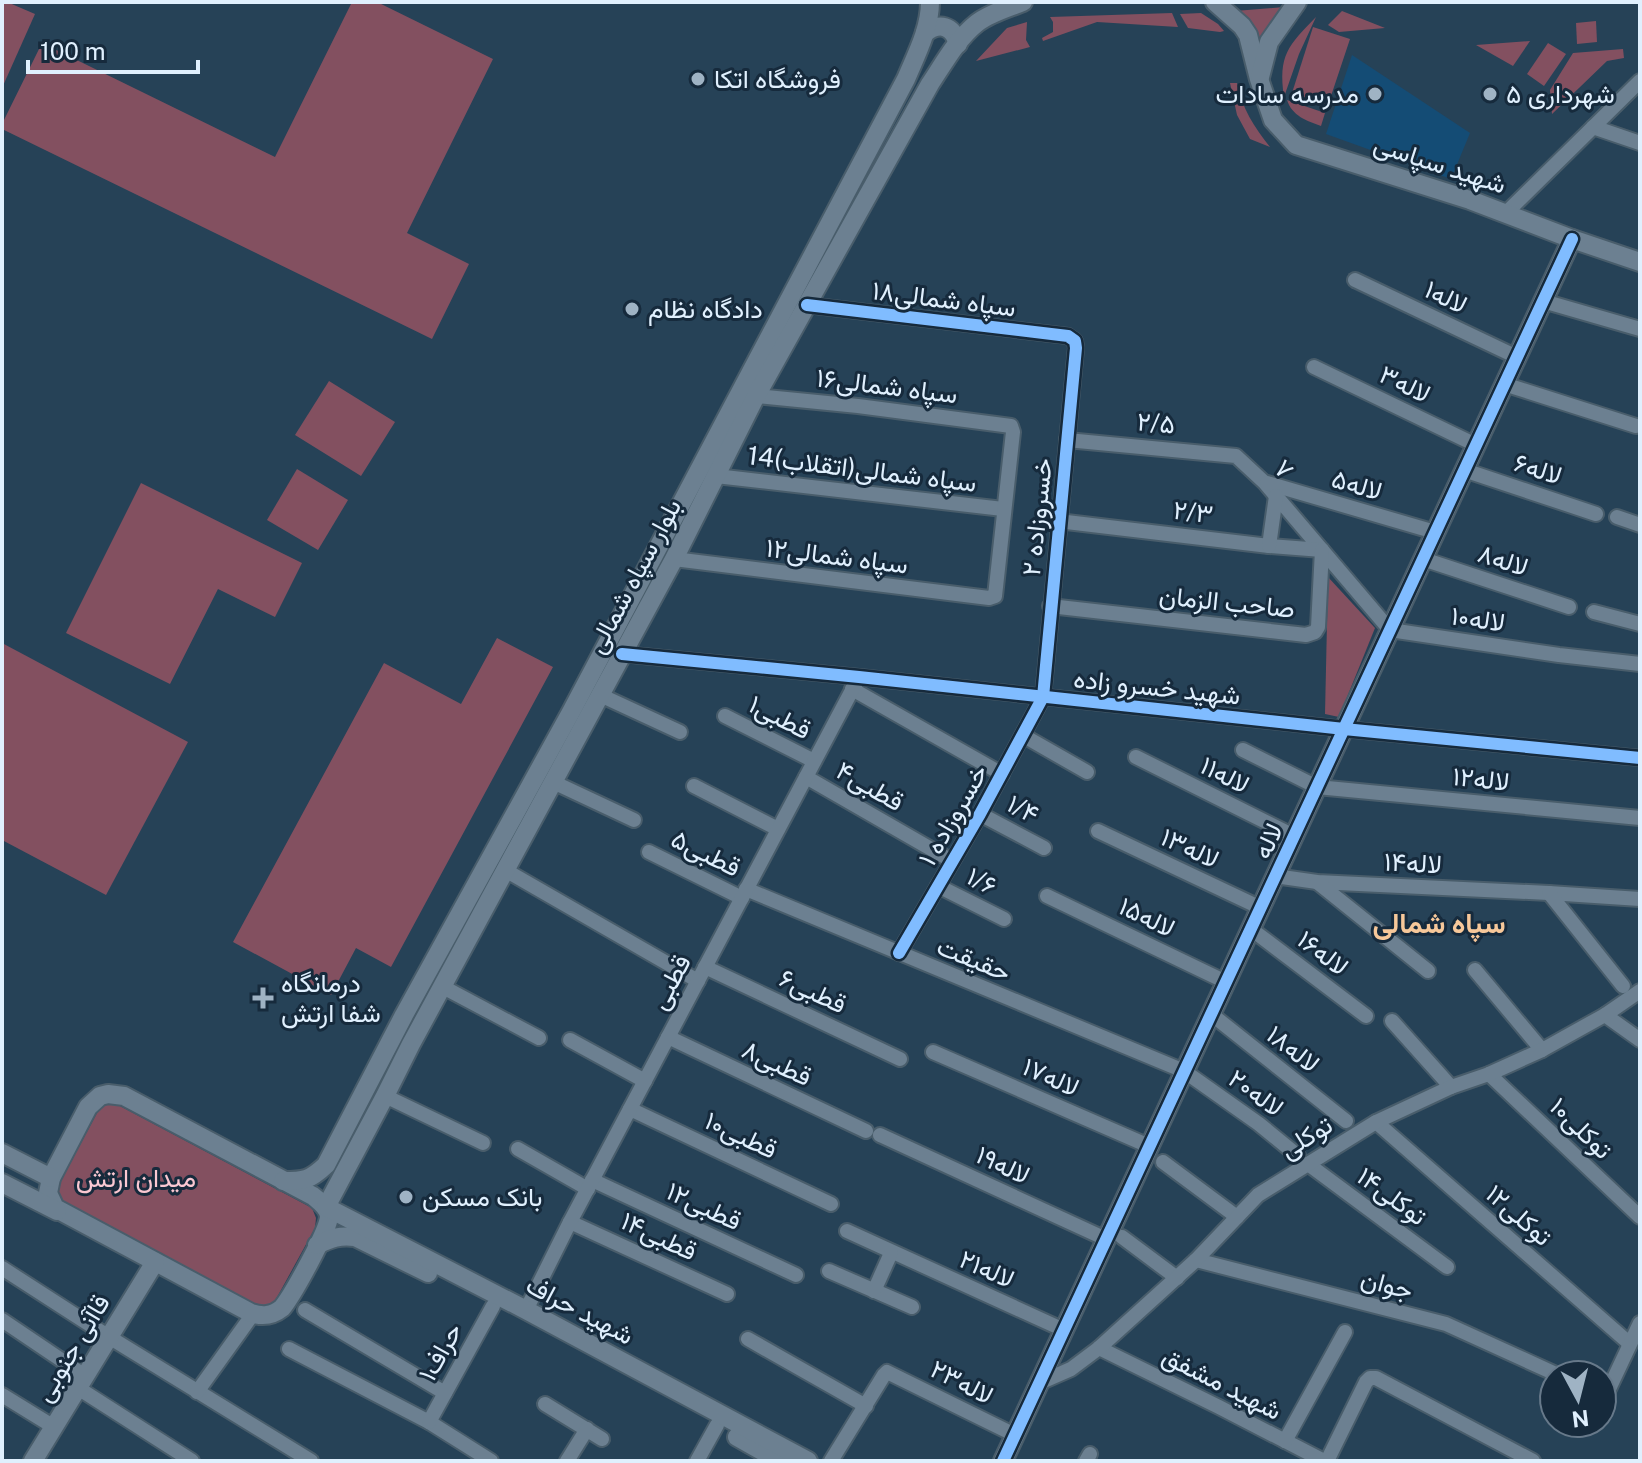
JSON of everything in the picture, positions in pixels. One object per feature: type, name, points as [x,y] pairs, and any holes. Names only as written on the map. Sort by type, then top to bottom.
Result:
[{"type":"main road","name":"بلوار سپاه شمالی","points":[[326,1207],[443,987],[472,914],[690,507],[906,79],[925,33],[930,2]]},
{"type":"main road","name":"بلوار سپاه شمالی","points":[[326,1165],[404,1015],[505,870],[674,559],[690,507],[716,476],[756,396],[930,84],[977,23],[1023,2]]},
{"type":"main road","name":"شهید سپاسی","points":[[1215,2],[1248,35],[1273,120],[1296,145],[1506,213],[1640,262]]},
{"type":"main road","points":[[1259,79],[1269,42],[1297,2]]},
{"type":"main road","points":[[925,33],[932,27],[946,26],[952,30],[958,44]]},
{"type":"main road","name":"لاله","points":[[1003,1461],[1064,1330],[1114,1238],[1149,1146],[1572,239]]},
{"type":"main road","points":[[2,1183],[253,1314],[267,1316],[282,1308],[317,1245],[329,1215],[326,1207],[313,1196],[117,1094],[100,1096],[88,1107],[51,1178],[48,1193],[51,1202],[62,1213]]},
{"type":"main road","points":[[2,1153],[51,1178]]},
{"type":"main road","points":[[283,1181],[303,1181],[316,1175],[326,1165],[331,1176],[343,1174]]},
{"type":"main road","name":"شهید حراف","points":[[326,1207],[399,1252],[526,1310],[808,1461]]},
{"type":"main road","points":[[317,1245],[332,1238],[355,1237],[399,1252],[780,1461]]},
{"type":"main road","name":"قاآنی جنوبی","points":[[35,1460],[155,1262]]},
{"type":"street","points":[[1506,213],[1640,81]]},
{"type":"street","points":[[1593,127],[1640,143]]},
{"type":"street","name":"۱لاله","points":[[1355,280],[1517,357]]},
{"type":"street","points":[[1543,301],[1640,329]]},
{"type":"street","name":"سپاه شمالی۱۸","points":[[807,305],[1068,336],[1075,341]]},
{"type":"street","name":"خسروزاده ۲","points":[[1043,697],[1075,341]]},
{"type":"street","name":"۳لاله","points":[[1314,367],[1476,445]]},
{"type":"street","points":[[1504,384],[1636,426]]},
{"type":"street","name":"سپاه شمالی۱۶","points":[[756,396],[1011,426],[1013,432],[1003,509]]},
{"type":"street","name":"۲/۵","points":[[1067,440],[1229,454],[1241,459]]},
{"type":"street","name":"۷","points":[[1241,459],[1390,630]]},
{"type":"street","name":"۶لاله","points":[[1464,470],[1596,514]]},
{"type":"street","name":"14سپاه شمالی(اتقلاب)","points":[[716,476],[1003,509]]},
{"type":"street","name":"لاله۵","points":[[1265,483],[1435,532]]},
{"type":"street","points":[[1269,546],[1276,496]]},
{"type":"street","name":"سپاه شمالی۱۲","points":[[674,559],[989,598],[995,596],[1003,509]]},
{"type":"street","points":[[1617,517],[1640,525]]},
{"type":"street","name":"۲/۳","points":[[1058,521],[1322,550]]},
{"type":"street","name":"صاحب الزمان","points":[[1050,606],[1306,635],[1315,632],[1318,627],[1322,550]]},
{"type":"street","name":"لاله۸","points":[[1423,559],[1569,607]]},
{"type":"street","points":[[1594,612],[1640,624]]},
{"type":"street","name":"لاله۱۰","points":[[1390,630],[1640,664]]},
{"type":"street","name":"شهید خسرو زاده","points":[[622,654],[855,683],[1043,697],[1640,758]]},
{"type":"street","points":[[855,683],[1002,774]]},
{"type":"street","name":"قطبی","points":[[526,1310],[855,683]]},
{"type":"street","points":[[600,695],[680,732]]},
{"type":"street","name":"خسروزاده ۱","points":[[899,953],[1024,736],[1043,697]]},
{"type":"street","name":"قطبی۱","points":[[725,716],[814,761]]},
{"type":"street","points":[[1024,736],[1087,772]]},
{"type":"street","points":[[1243,750],[1317,787]]},
{"type":"street","name":"لاله۱۱","points":[[1136,757],[1294,836]]},
{"type":"street","name":"قطبی۴","points":[[806,777],[952,861]]},
{"type":"street","points":[[553,782],[634,820]]},
{"type":"street","points":[[694,786],[778,829]]},
{"type":"street","name":"لاله۱۲","points":[[1317,787],[1640,818]]},
{"type":"street","name":"۱/۴","points":[[980,814],[1044,848]]},
{"type":"street","name":"لاله۱۳","points":[[1098,831],[1261,908]]},
{"type":"street","name":"قطبی۵","points":[[649,852],[744,894]]},
{"type":"street","points":[[505,870],[698,981]]},
{"type":"street","name":"لاله۱۴","points":[[1275,876],[1317,882],[1640,899]]},
{"type":"street","points":[[1317,882],[1428,971]]},
{"type":"street","name":"۱/۶","points":[[938,886],[1004,919]]},
{"type":"street","points":[[1549,893],[1623,986]]},
{"type":"street","name":"حقیقت","points":[[744,894],[899,953],[1184,1071]]},
{"type":"street","name":"لاله۱۵","points":[[1047,896],[1226,982]]},
{"type":"street","name":"لاله۱۶","points":[[1251,929],[1366,1016]]},
{"type":"street","name":"قطبی۶","points":[[705,967],[900,1059]]},
{"type":"street","points":[[1475,970],[1542,1050]]},
{"type":"street","points":[[443,987],[539,1038]]},
{"type":"street","name":"توکلی","points":[[1039,1383],[1071,1369],[1099,1348],[1196,1260],[1258,1195],[1303,1160],[1451,1087],[1542,1050],[1605,1015],[1640,991]]},
{"type":"street","name":"لاله۱۸","points":[[1211,1014],[1346,1121]]},
{"type":"street","points":[[1605,1015],[1640,1040]]},
{"type":"street","points":[[1392,1021],[1451,1087]]},
{"type":"street","name":"قطبی۸","points":[[668,1037],[873,1133]]},
{"type":"street","points":[[570,1040],[645,1081]]},
{"type":"street","name":"لاله۱۷","points":[[933,1052],[1149,1146]]},
{"type":"street","name":"لاله۲۰","points":[[1184,1071],[1259,1124],[1303,1160]]},
{"type":"street","name":"۱۰توکلی","points":[[1489,1074],[1640,1217]]},
{"type":"street","points":[[385,1096],[483,1143]]},
{"type":"street","name":"قطبی۱۰","points":[[630,1109],[831,1204]]},
{"type":"street","name":"توکلی۱۲","points":[[1376,1122],[1629,1343]]},
{"type":"street","name":"لاله۱۹","points":[[873,1133],[1114,1238],[1177,1278]]},
{"type":"street","name":"قطبی۱۲","points":[[518,1149],[796,1275]]},
{"type":"street","name":"توکلی۱۴","points":[[1303,1160],[1447,1267]]},
{"type":"street","points":[[1163,1162],[1237,1217]]},
{"type":"street","name":"قطبی۱۴","points":[[570,1222],[727,1294]]},
{"type":"street","name":"لاله۲۱","points":[[847,1231],[1064,1330]]},
{"type":"street","points":[[874,1291],[891,1253]]},
{"type":"street","name":"جوان","points":[[1196,1260],[1446,1324],[1538,1366]]},
{"type":"street","points":[[2,1268],[311,1461]]},
{"type":"street","points":[[829,1271],[912,1307]]},
{"type":"street","name":"حراف۱","points":[[429,1422],[493,1306]]},
{"type":"street","points":[[305,1310],[445,1393]]},
{"type":"street","points":[[197,1392],[253,1314]]},
{"type":"street","points":[[2,1320],[192,1461]]},
{"type":"street","points":[[1618,1365],[1640,1323]]},
{"type":"street","points":[[1285,1441],[1345,1332]]},
{"type":"street","points":[[748,1339],[866,1406],[831,1461]]},
{"type":"street","name":"شهید مشفق","points":[[1099,1348],[1325,1461]]},
{"type":"street","points":[[289,1349],[429,1422],[491,1461]]},
{"type":"street","name":"لاله۲۳","points":[[866,1406],[887,1372],[1015,1435]]},
{"type":"street","points":[[1325,1461],[1370,1378],[1376,1378],[1533,1461]]},
{"type":"street","points":[[2,1395],[54,1427]]},
{"type":"street","points":[[545,1404],[602,1439]]},
{"type":"street","points":[[697,1461],[717,1425]]},
{"type":"street","points":[[567,1461],[587,1429]]},
{"type":"shaded area","name":"مدرسه سادات","points":[[1352,55],[1470,133],[1451,179],[1326,134]]},
{"type":"green space","points":[[2,2],[35,14],[2,88]]},
{"type":"green space","points":[[352,2],[377,2],[493,59],[407,233],[469,264],[432,339],[2,129],[42,43],[275,157]]},
{"type":"green space","points":[[1284,7],[1259,47],[1235,11]]},
{"type":"green space","points":[[1342,11],[1385,28],[1339,32],[1328,25]]},
{"type":"green space","points":[[1172,13],[1178,27],[1097,22],[1043,41],[1042,38],[1053,32],[1050,17]]},
{"type":"green space","points":[[1201,13],[1224,31],[1188,28],[1180,14]]},
{"type":"green space","points":[[1316,17],[1284,97],[1283,71],[1287,52]]},
{"type":"green space","points":[[1596,21],[1597,42],[1577,44],[1576,23]]},
{"type":"green space","points":[[1027,22],[1026,40],[1030,47],[976,61],[1007,28]]},
{"type":"green space","points":[[1313,27],[1350,39],[1328,105],[1292,93]]},
{"type":"green space","points":[[1530,41],[1513,66],[1476,45]]},
{"type":"green space","points":[[1548,43],[1566,54],[1544,86],[1527,74]]},
{"type":"green space","points":[[1623,49],[1624,58],[1607,61],[1552,114],[1550,90],[1573,53]]},
{"type":"green space","points":[[1230,83],[1237,83],[1249,117],[1270,147],[1250,139],[1237,115]]},
{"type":"green space","points":[[1287,100],[1325,113],[1321,126],[1296,114]]},
{"type":"green space","points":[[329,381],[395,422],[361,476],[295,435]]},
{"type":"green space","points":[[297,469],[348,500],[318,550],[267,520]]},
{"type":"green space","points":[[141,483],[302,563],[275,617],[218,589],[170,684],[66,633]]},
{"type":"green space","points":[[1328,577],[1375,628],[1339,717],[1325,714]]},
{"type":"green space","points":[[497,638],[553,667],[391,967],[356,948],[331,995],[233,942],[384,663],[461,704]]},
{"type":"green space","points":[[2,643],[188,742],[106,895],[2,840]]},
{"type":"green space","name":"میدان ارتش","points":[[104,1105],[120,1106],[312,1208],[316,1218],[315,1228],[275,1301],[265,1306],[255,1304],[63,1201],[58,1192],[60,1182],[97,1113]]},
{"type":"cycle path","points":[[1003,1461],[1572,239]]},
{"type":"cycle path","points":[[807,305],[1068,336],[1075,341],[1076,348],[1043,697],[980,814],[899,953]]},
{"type":"cycle path","points":[[622,654],[1640,758]]},
{"type":"place","name":"فروشگاه اتکا","points":[[698,79]]},
{"type":"place","name":"مدرسه سادات","points":[[1375,94]]},
{"type":"place","name":"شهرداری ۵","points":[[1490,94]]},
{"type":"place","name":"دادگاه نظام","points":[[632,309]]},
{"type":"place","name":"درمانگاه شفا ارتش","points":[[263,998]]},
{"type":"place","name":"بانک مسکن","points":[[406,1197]]},
{"type":"district","name":"سپاه شمالی","points":[[1439,923]]}]
